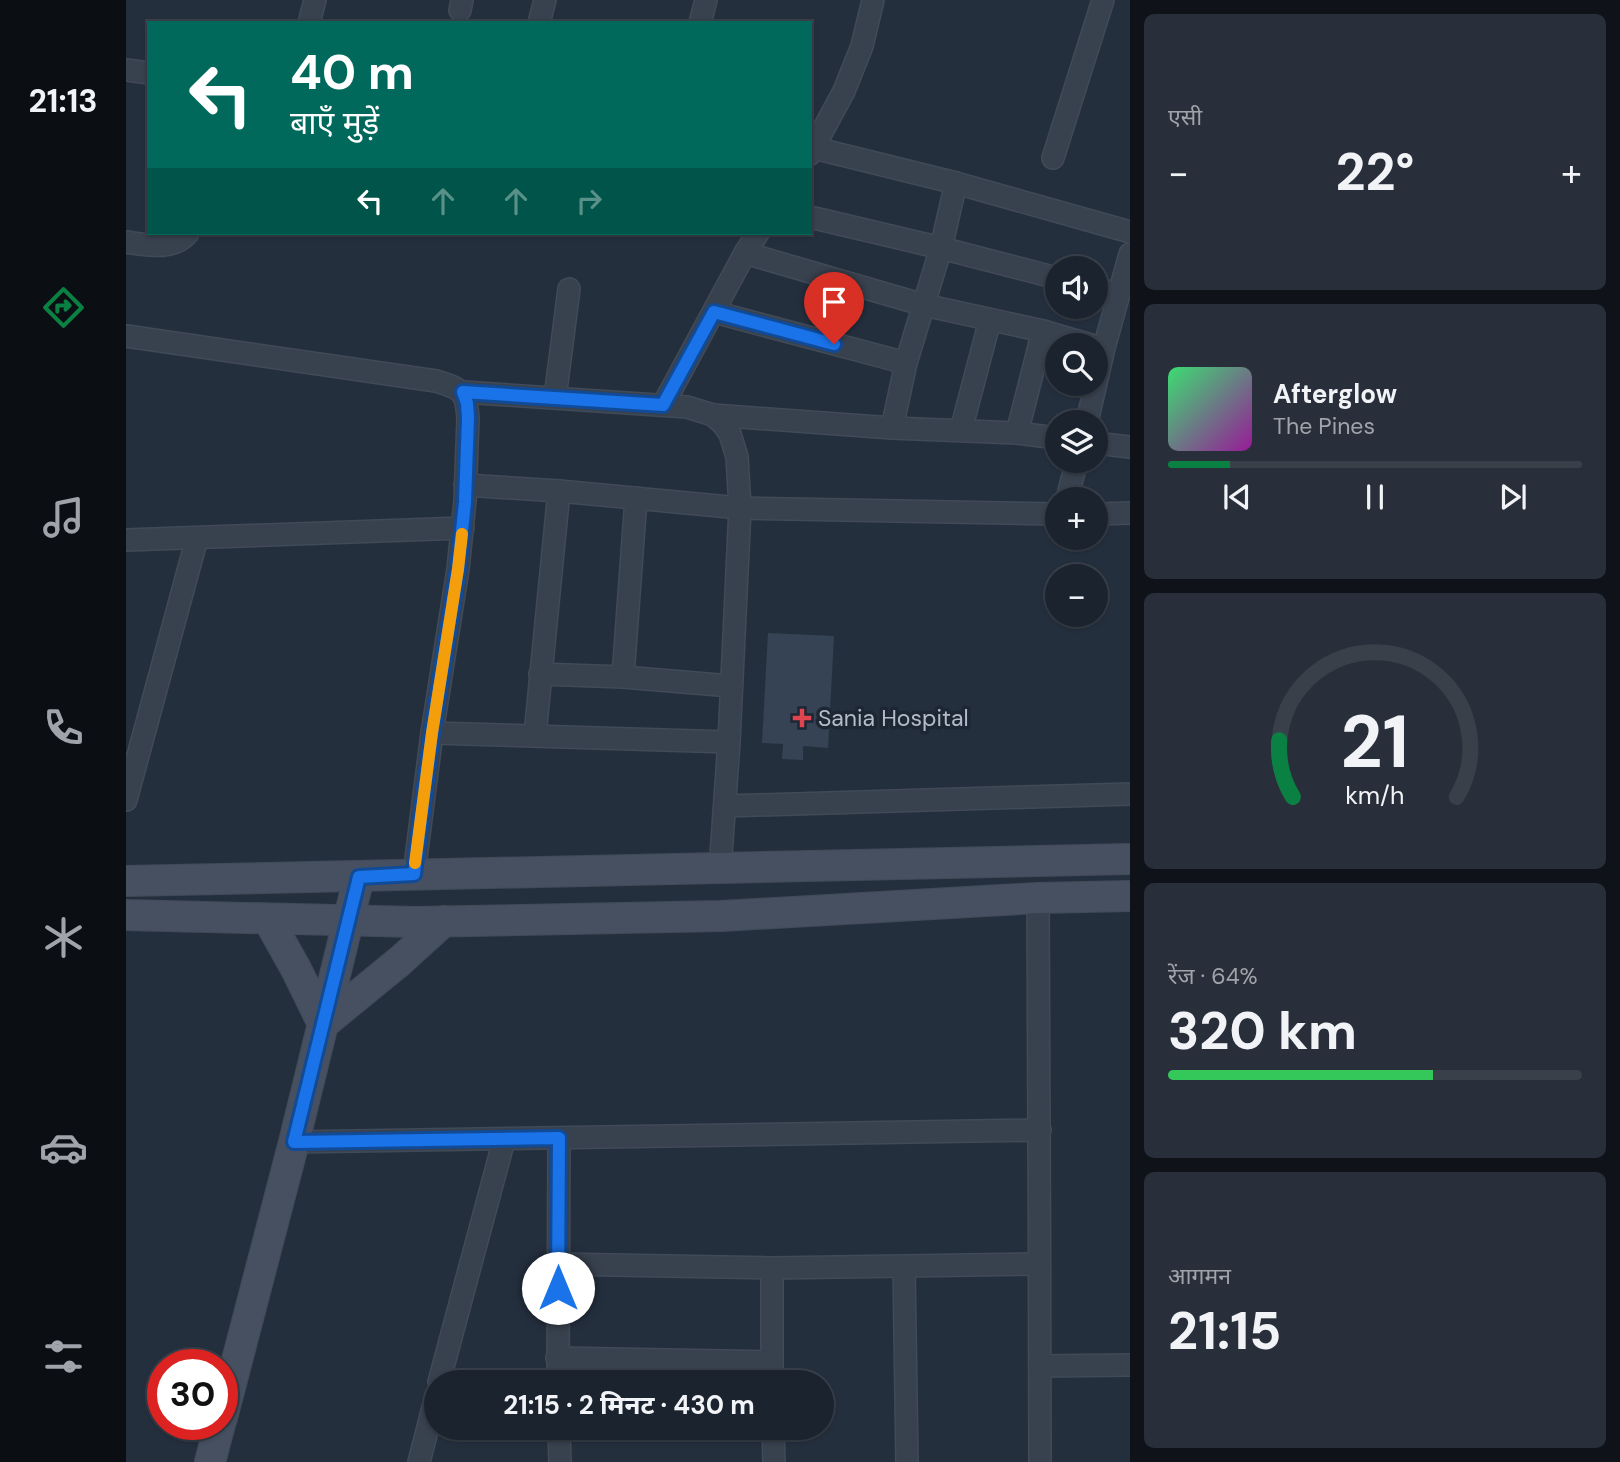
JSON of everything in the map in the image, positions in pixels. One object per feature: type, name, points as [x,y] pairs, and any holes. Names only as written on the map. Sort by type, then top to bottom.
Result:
[{"type":"main road","points":[[126,881],[1130,859]]},
{"type":"main road","points":[[238,1357],[359,877]]},
{"type":"main road","points":[[126,915],[348,921],[721,916],[1038,898],[1130,896]]},
{"type":"main road","points":[[268,919],[323,1024]]},
{"type":"main road","points":[[323,1024],[444,921]]},
{"type":"main road","points":[[210,1462],[216,1440]]},
{"type":"street","points":[[310,21],[315,0]]},
{"type":"street","points":[[540,21],[545,0]]},
{"type":"street","points":[[701,21],[706,0]]},
{"type":"street","points":[[873,0],[862,46],[853,69],[812,151],[956,183],[1130,232]]},
{"type":"street","points":[[1052,158],[1103,0]]},
{"type":"street","points":[[126,70],[147,73]]},
{"type":"street","points":[[892,428],[906,363],[941,248],[956,183]]},
{"type":"street","points":[[812,217],[1045,275]]},
{"type":"street","points":[[126,242],[166,245],[183,239],[186,235]]},
{"type":"street","points":[[663,405],[757,235]]},
{"type":"street","points":[[745,253],[924,305],[1050,333]]},
{"type":"street","points":[[1102,333],[1119,294],[1130,254]]},
{"type":"street","points":[[555,398],[569,289]]},
{"type":"street","points":[[1108,291],[1119,294]]},
{"type":"street","points":[[714,312],[906,363]]},
{"type":"street","points":[[961,430],[990,320]]},
{"type":"street","points":[[1017,433],[1043,331]]},
{"type":"street","points":[[126,336],[436,381],[454,386],[463,392],[687,407],[713,415],[1045,436]]},
{"type":"street","points":[[414,874],[463,528],[468,418],[463,392]]},
{"type":"street","points":[[713,415],[730,434],[737,457],[740,508],[720,869]]},
{"type":"street","points":[[1108,444],[1130,447]]},
{"type":"street","points":[[465,485],[740,508],[1045,514]]},
{"type":"street","points":[[535,735],[559,491]]},
{"type":"street","points":[[622,677],[636,498]]},
{"type":"street","points":[[1108,514],[1130,513]]},
{"type":"street","points":[[126,540],[463,528]]},
{"type":"street","points":[[126,800],[197,538]]},
{"type":"street","points":[[540,674],[622,677],[731,686]]},
{"type":"street","points":[[432,733],[729,742]]},
{"type":"street","points":[[725,806],[1130,794]]},
{"type":"street","points":[[1038,898],[1040,1462]]},
{"type":"street","points":[[294,1142],[1040,1130]]},
{"type":"street","points":[[558,1370],[559,1138]]},
{"type":"street","points":[[442,1370],[504,1140]]},
{"type":"street","points":[[558,1264],[772,1268],[1039,1264]]},
{"type":"street","points":[[904,1266],[907,1462]]},
{"type":"street","points":[[772,1268],[772,1370]]},
{"type":"street","points":[[557,1358],[741,1370]]},
{"type":"street","points":[[1040,1366],[1130,1365]]},
{"type":"street","points":[[418,1462],[424,1440]]},
{"type":"street","points":[[559,1440],[560,1462]]},
{"type":"street","points":[[773,1440],[774,1462]]},
{"type":"building","points":[[768,633],[834,636],[828,748],[803,746],[803,760],[782,759],[783,744],[762,743]]},
{"type":"slow traffic","points":[[415,863],[462,534]]},
{"type":"place","name":"Sania Hospital","points":[[802,718]]},
{"type":"route","points":[[558,1288],[559,1138],[294,1142],[359,877],[414,874],[463,528],[468,418],[463,392],[663,405],[714,312],[834,344]]}]
